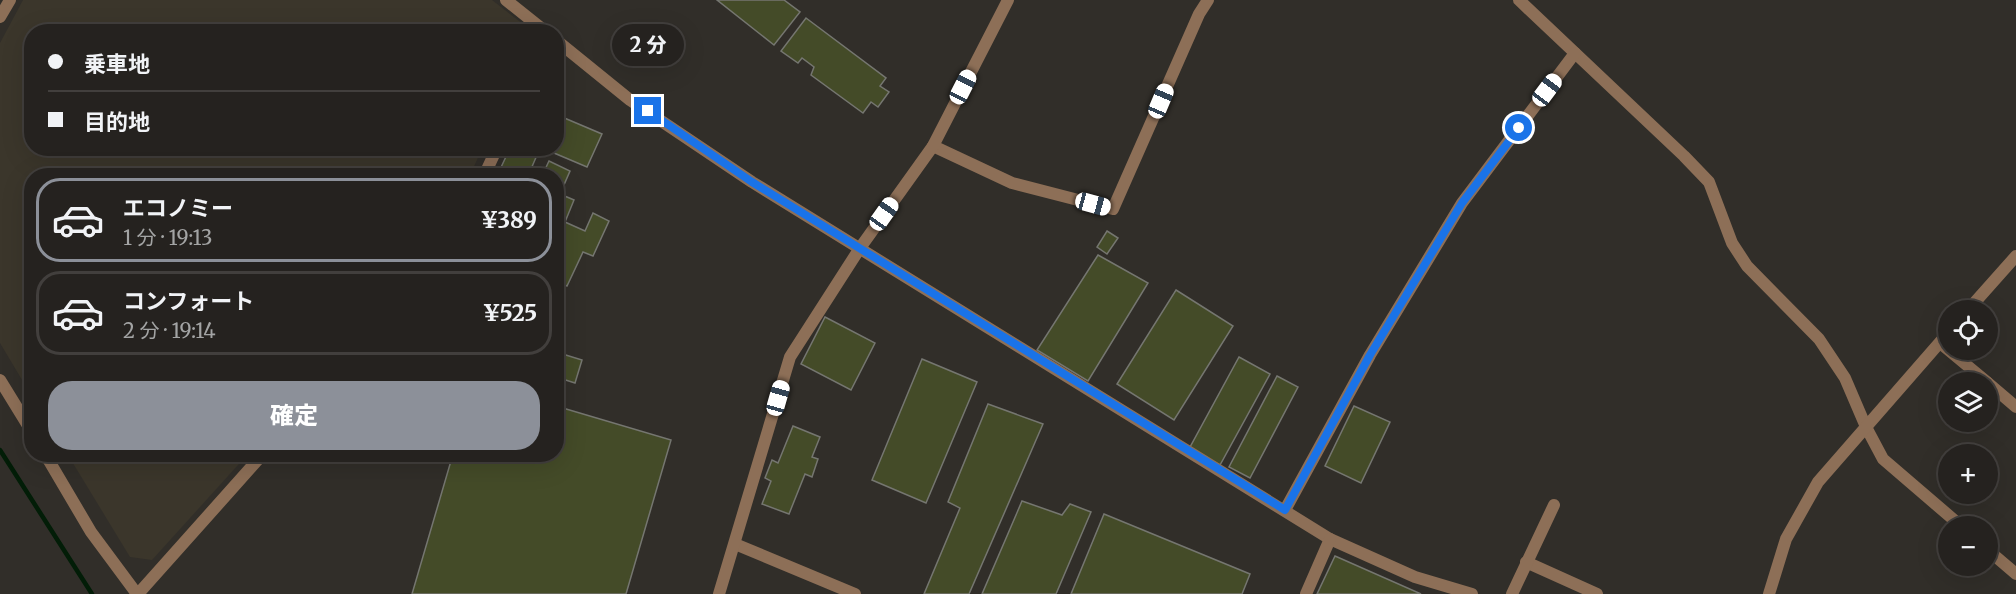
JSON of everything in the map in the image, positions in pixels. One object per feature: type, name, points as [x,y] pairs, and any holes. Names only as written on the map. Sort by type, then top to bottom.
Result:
[{"type":"street","points":[[0,17],[10,0]]},
{"type":"street","points":[[506,0],[536,24]]},
{"type":"street","points":[[719,594],[790,357],[860,248],[933,146],[1008,0]]},
{"type":"street","points":[[933,146],[1012,183],[1113,210],[1199,14],[1208,0]]},
{"type":"street","points":[[1519,0],[1709,182],[1732,243],[1747,266],[1819,339],[1845,378],[1883,459],[1949,516]]},
{"type":"street","points":[[564,46],[630,100],[752,182],[1330,539],[1415,577],[1472,594]]},
{"type":"street","points":[[1285,510],[1370,355],[1462,203],[1575,53]]},
{"type":"street","points":[[1977,300],[2016,256]]},
{"type":"street","points":[[1768,594],[1786,539],[1818,482],[1938,345]]},
{"type":"street","points":[[1960,360],[1974,372]]},
{"type":"street","points":[[0,380],[24,419]]},
{"type":"street","points":[[1998,392],[2016,407]]},
{"type":"street","points":[[50,462],[91,532],[138,594],[255,462]]},
{"type":"street","points":[[1512,594],[1554,505]]},
{"type":"street","points":[[1306,594],[1330,539]]},
{"type":"street","points":[[735,544],[855,594]]},
{"type":"street","points":[[1998,559],[2016,574]]},
{"type":"street","points":[[1526,562],[1597,594]]},
{"type":"shaded area","points":[[23,0],[492,0],[523,24],[24,24],[24,156],[479,156],[473,168],[24,168],[24,383],[0,343],[0,43]]},
{"type":"shaded area","points":[[72,462],[241,462],[152,560],[130,557]]},
{"type":"building","points":[[717,0],[784,0],[800,12],[774,45]]},
{"type":"building","points":[[806,18],[886,78],[880,86],[889,92],[878,107],[871,102],[863,113],[811,75],[814,67],[802,58],[798,63],[781,51]]},
{"type":"building","points":[[564,118],[602,134],[587,167],[561,156],[564,156]]},
{"type":"building","points":[[506,156],[537,156],[531,168],[501,168]]},
{"type":"building","points":[[549,161],[564,168],[546,168]]},
{"type":"building","points":[[564,168],[570,171],[564,185]]},
{"type":"building","points":[[564,196],[574,200],[565,222],[585,231],[593,213],[609,221],[593,256],[583,252],[567,286],[564,285]]},
{"type":"building","points":[[1107,231],[1118,238],[1107,254],[1097,247]]},
{"type":"building","points":[[1098,255],[1148,283],[1088,381],[1037,350]]},
{"type":"building","points":[[1176,290],[1233,326],[1174,420],[1117,384]]},
{"type":"building","points":[[825,317],[875,343],[851,390],[801,364]]},
{"type":"building","points":[[564,354],[582,360],[575,383],[564,380]]},
{"type":"building","points":[[1239,357],[1270,374],[1220,465],[1189,449]]},
{"type":"building","points":[[922,359],[977,382],[926,503],[872,480]]},
{"type":"building","points":[[1277,376],[1298,387],[1250,478],[1229,467]]},
{"type":"building","points":[[988,404],[1043,424],[969,594],[924,594],[960,508],[948,502]]},
{"type":"building","points":[[1354,406],[1390,422],[1361,483],[1325,466]]},
{"type":"building","points":[[564,408],[671,440],[626,594],[412,594],[451,462],[564,462]]},
{"type":"building","points":[[793,426],[820,437],[812,457],[818,459],[812,477],[805,474],[789,514],[762,504],[771,481],[765,478],[772,460],[778,463]]},
{"type":"building","points":[[1022,501],[1062,515],[1070,504],[1091,512],[1056,594],[982,594]]},
{"type":"building","points":[[1104,514],[1250,574],[1242,594],[1071,594]]},
{"type":"building","points":[[1335,556],[1421,594],[1317,594]]},
{"type":"waterway","points":[[0,450],[92,594]]},
{"type":"route","points":[[648,111],[752,182],[1285,510],[1370,355],[1462,203],[1519,128]]}]
